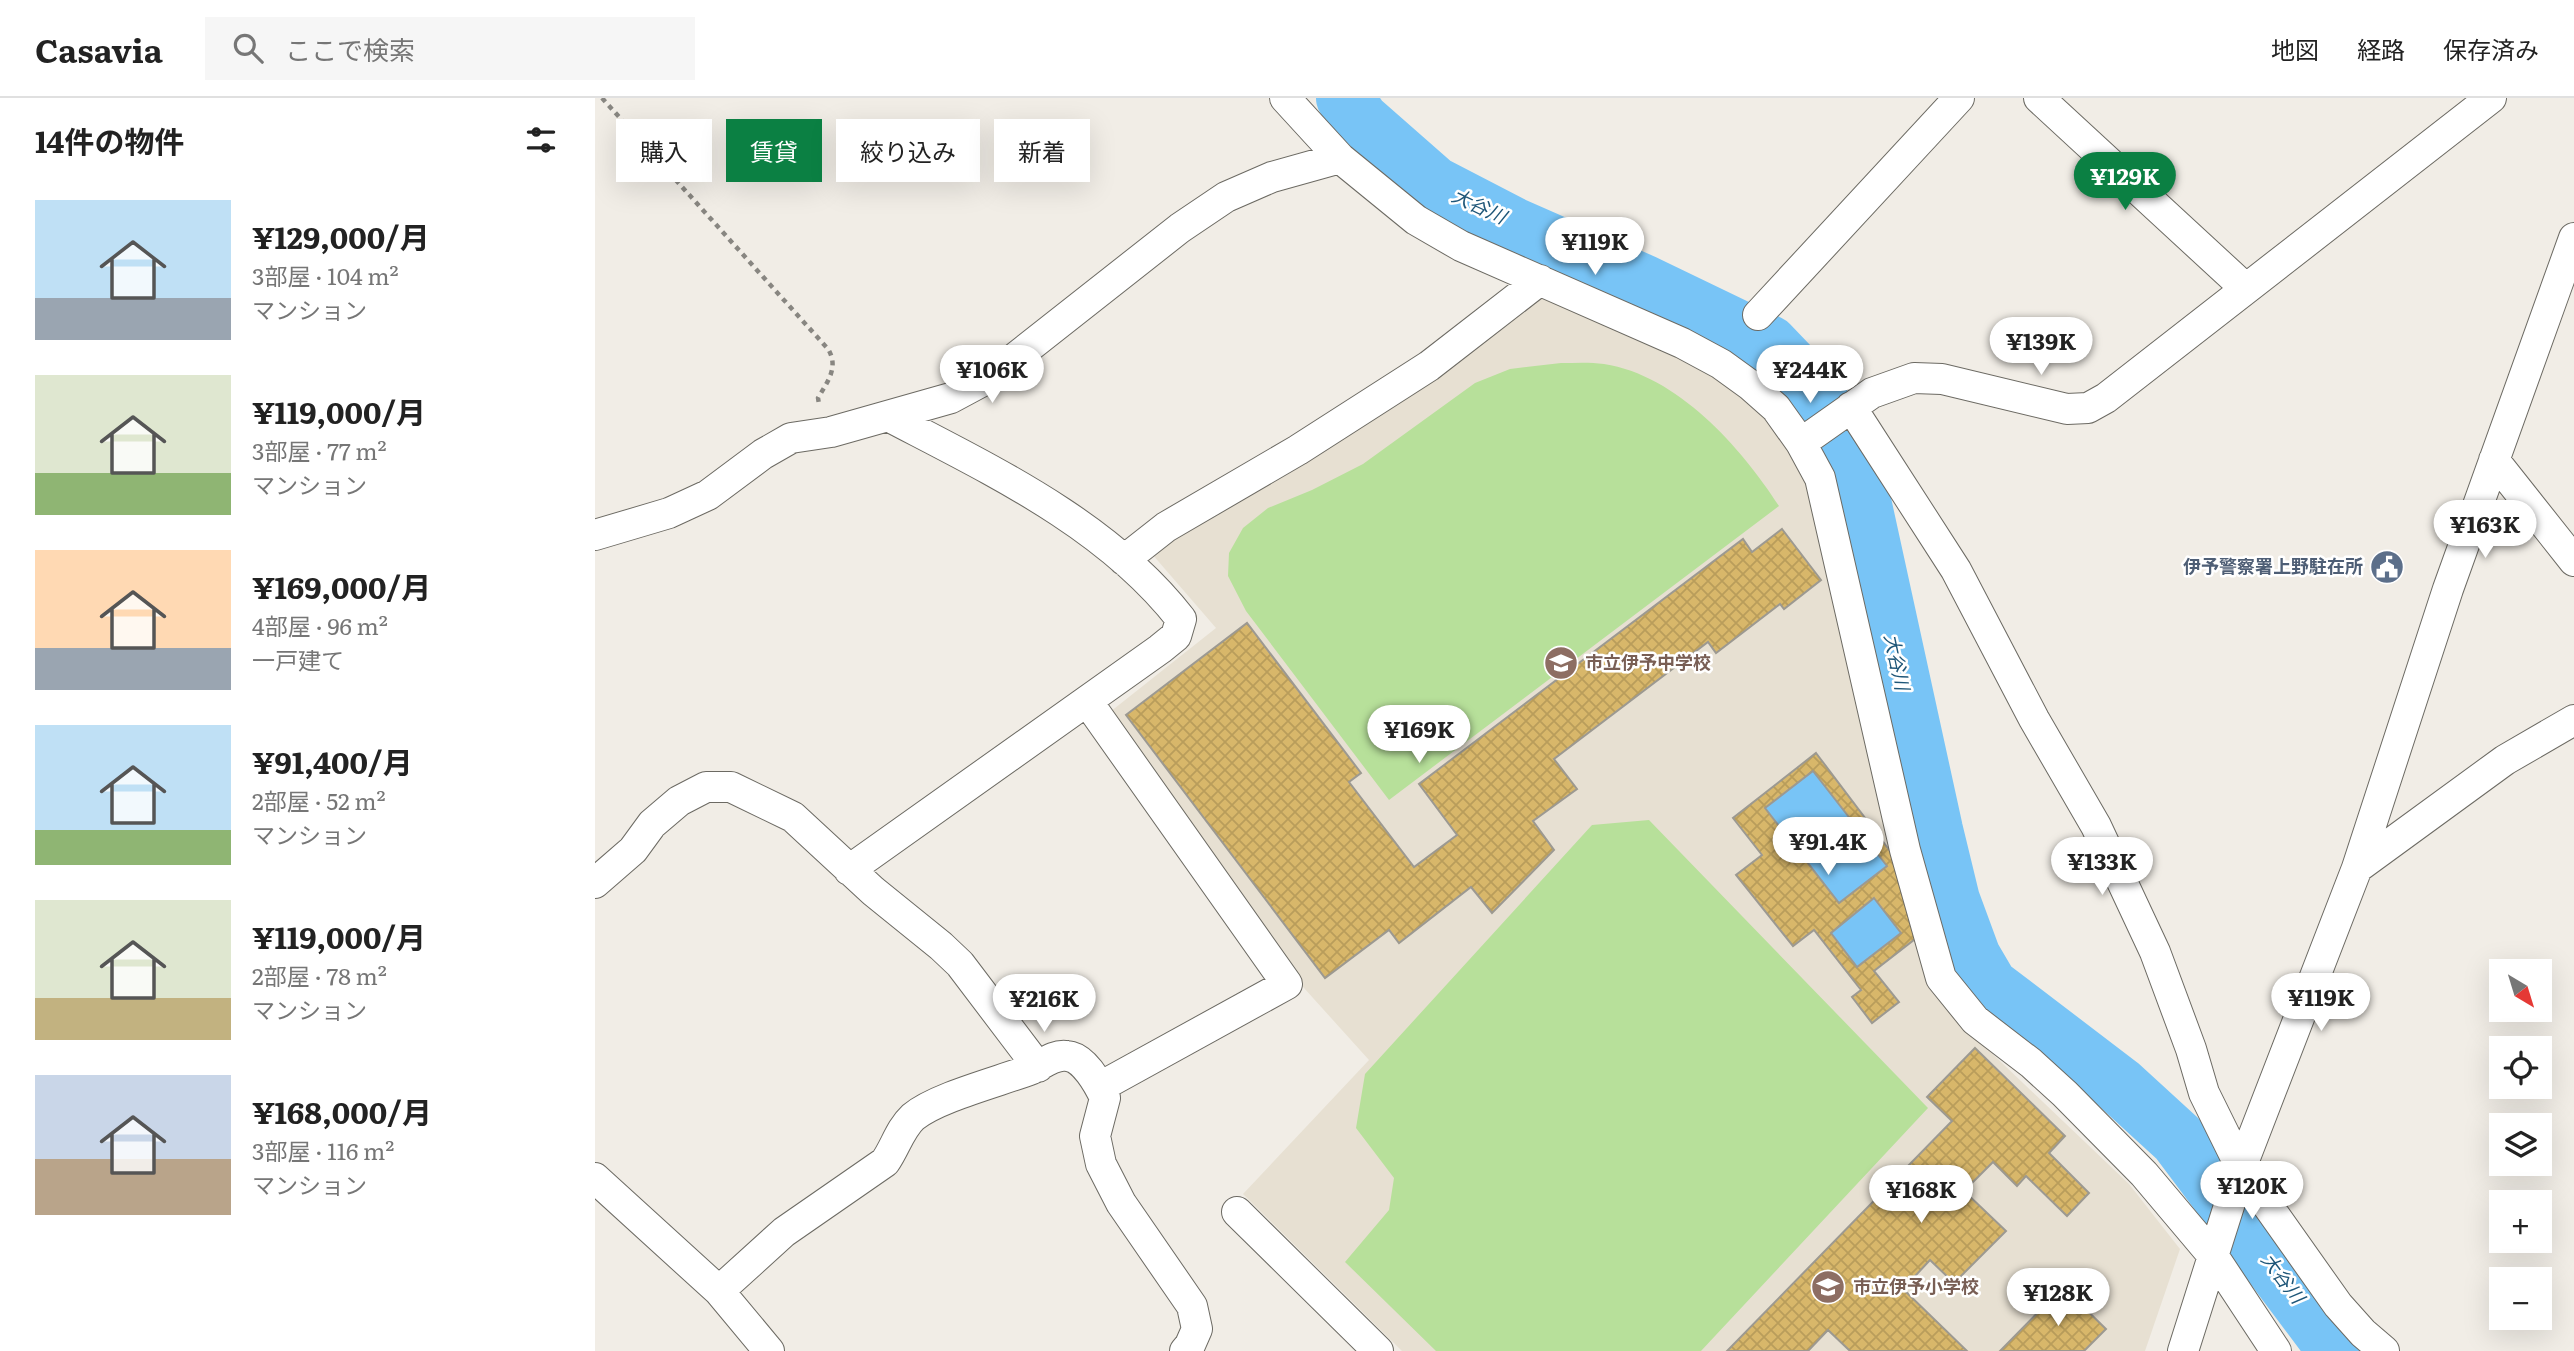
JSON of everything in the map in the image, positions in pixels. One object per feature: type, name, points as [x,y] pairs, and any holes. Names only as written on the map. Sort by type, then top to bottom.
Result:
[{"type":"street","points":[[1758,315],[1959,98]]},
{"type":"street","points":[[2039,98],[2245,288]]},
{"type":"street","points":[[1806,440],[1872,393],[1915,378],[1942,379],[2067,409],[2088,408],[2106,398],[2491,98]]},
{"type":"street","points":[[1295,105],[1340,158],[1416,220],[1461,246],[1682,343],[1721,364],[1750,384],[1806,440],[1826,504],[1905,850],[1941,978],[1975,1020],[2057,1086],[2216,1252],[2276,1351]]},
{"type":"street","points":[[595,535],[670,513],[708,495],[763,454],[792,438],[825,433],[951,398],[992,376],[1180,228],[1226,197],[1272,177],[1340,158]]},
{"type":"street","points":[[2183,1351],[2239,1175],[2357,868],[2448,589],[2574,238]]},
{"type":"street","points":[[1124,560],[1167,527],[1298,450],[1429,366],[1540,280]]},
{"type":"street","points":[[1846,411],[1956,570],[2034,719],[2095,826],[2155,952],[2191,1049],[2204,1093],[2239,1175],[2338,1306],[2383,1351]]},
{"type":"street","points":[[849,870],[1176,636],[1181,619],[1170,604],[1124,560],[1080,526],[1026,490],[890,416]]},
{"type":"street","points":[[2494,460],[2574,561]]},
{"type":"street","points":[[1087,701],[1287,984],[1100,1087]]},
{"type":"street","points":[[2357,868],[2505,760],[2574,720]]},
{"type":"street","points":[[595,883],[633,850],[652,824],[679,801],[706,787],[731,787],[793,817],[849,870],[960,964],[1038,1067]]},
{"type":"street","points":[[719,1291],[784,1231],[885,1162],[903,1129],[913,1117],[938,1103],[1038,1067],[1056,1057],[1069,1056],[1081,1064],[1100,1087],[1105,1098],[1095,1136],[1101,1164],[1121,1203],[1192,1306],[1197,1329],[1191,1345],[1185,1351]]},
{"type":"street","points":[[595,1178],[719,1291],[769,1351]]},
{"type":"street","points":[[1237,1212],[1378,1351]]},
{"type":"path","points":[[602,98],[834,358],[832,373],[818,398],[825,433]]},
{"type":"shaded area","points":[[1539,296],[1691,362],[1729,383],[1786,438],[1812,490],[1867,737],[1980,1042],[2129,1184],[2180,1249],[2145,1351],[1402,1351],[1243,1194],[1369,1060],[1304,988],[1110,712],[1216,628],[1152,554]]},
{"type":"green space","points":[[1561,363],[1599,363],[1631,371],[1681,398],[1705,417],[1746,460],[1779,506],[1389,800],[1246,611],[1228,576],[1229,553],[1243,528],[1268,508],[1312,490],[1363,464],[1475,383],[1510,369]]},
{"type":"green space","points":[[1649,820],[1928,1108],[1701,1351],[1436,1351],[1345,1262],[1389,1210],[1394,1178],[1356,1128],[1365,1074],[1592,825]]},
{"type":"water","points":[[1813,771],[1887,866],[1839,903],[1765,808]]},
{"type":"water","points":[[1874,898],[1901,933],[1857,967],[1831,933]]},
{"type":"building","points":[[1782,529],[1821,580],[1784,609],[1780,604],[1716,653],[1708,642],[1554,759],[1577,789],[1533,821],[1554,850],[1492,913],[1471,887],[1399,943],[1389,930],[1325,978],[1126,715],[1247,623],[1361,773],[1349,782],[1414,867],[1457,835],[1419,784],[1743,539],[1752,552]]},
{"type":"building","points":[[1816,753],[1893,855],[1915,939],[1874,971],[1899,1002],[1872,1023],[1852,997],[1861,990],[1814,930],[1793,946],[1736,875],[1762,855],[1733,818]],"holes":[[[1813,771],[1887,866],[1839,903],[1765,808]],[[1874,898],[1901,933],[1857,967],[1831,933]]]},
{"type":"building","points":[[1975,1048],[2065,1136],[2049,1153],[2089,1193],[2067,1216],[2026,1176],[2017,1186],[1993,1162],[1964,1191],[2006,1231],[1954,1283],[1930,1260],[1903,1289],[1967,1351],[1850,1351],[1828,1330],[1808,1351],[1727,1351],[1952,1121],[1927,1097]]},
{"type":"building","points":[[2063,1287],[2106,1329],[2084,1351],[2000,1351]]},
{"type":"waterway","name":"大谷川","points":[[1345,98],[1360,120],[1434,185],[1513,226],[1645,284],[1769,344],[1813,390],[1852,455],[1934,830],[1951,900],[1972,957],[1989,986],[2119,1085],[2178,1139],[2337,1351]]},
{"type":"place","name":"伊予警察署上野駐在所","points":[[2387,567]]},
{"type":"place","name":"市立伊予中学校","points":[[1561,663]]},
{"type":"place","name":"市立伊予小学校","points":[[1828,1287]]}]
